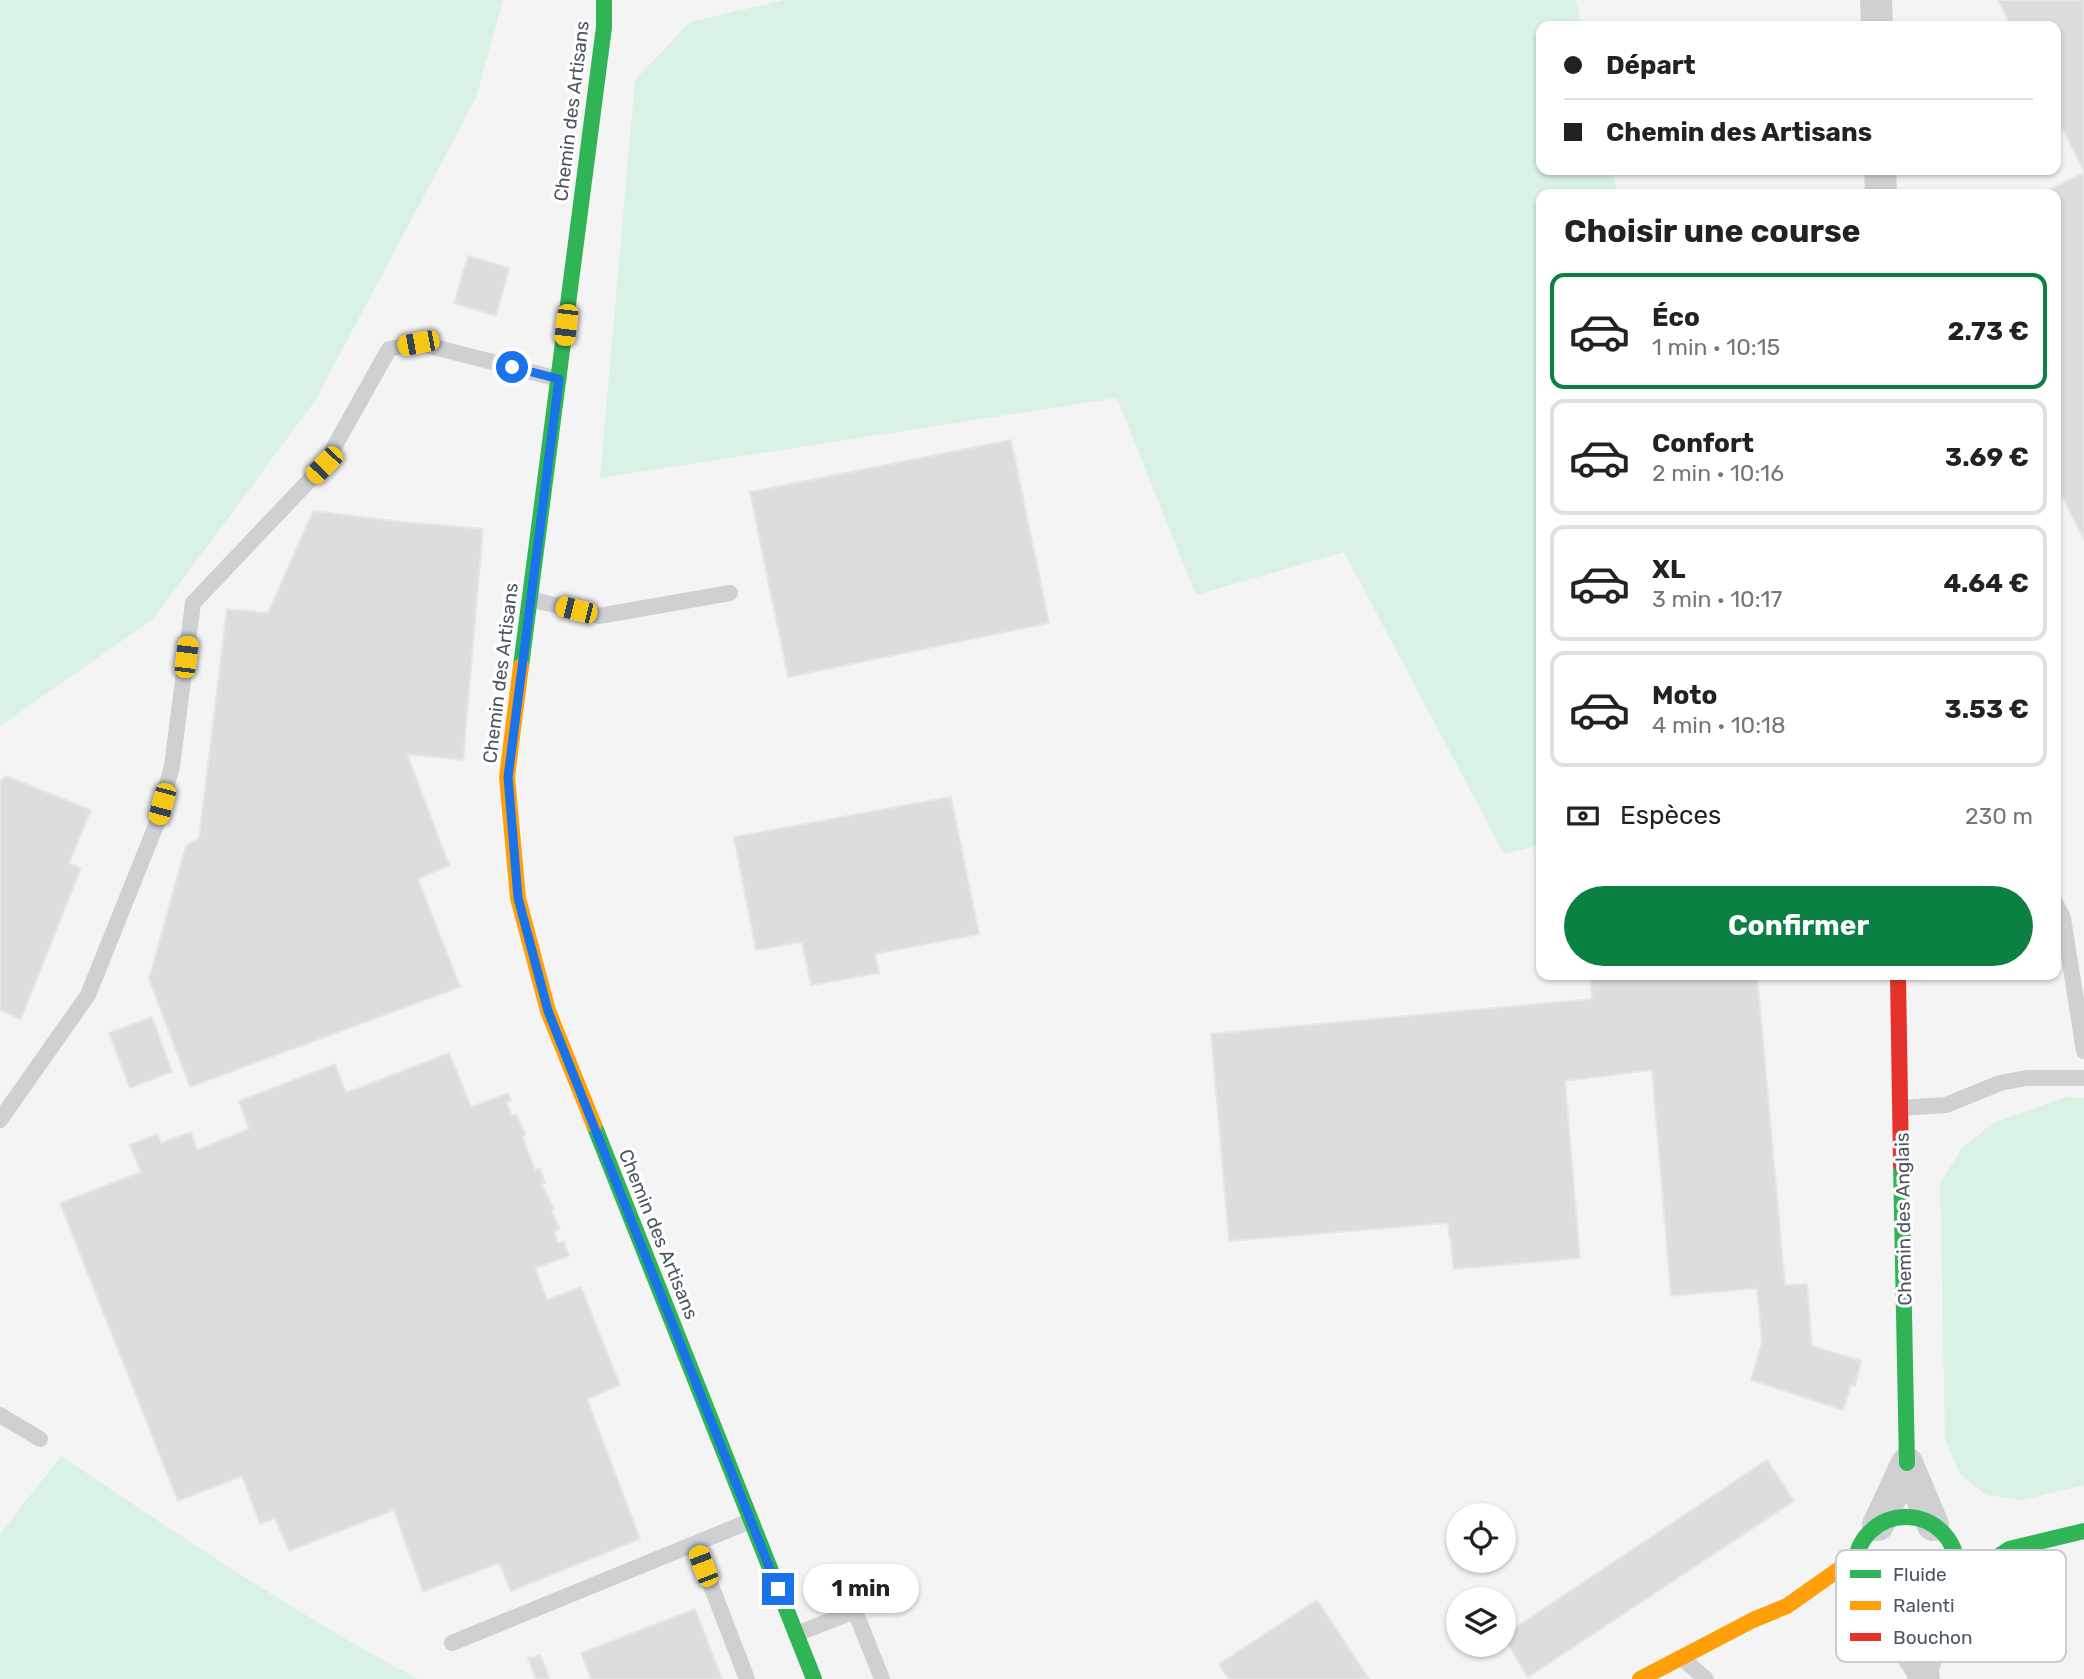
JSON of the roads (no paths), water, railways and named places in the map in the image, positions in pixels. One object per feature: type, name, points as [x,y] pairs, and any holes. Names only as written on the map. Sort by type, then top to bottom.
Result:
[{"type":"street","name":"Chemin des Artisans","points":[[604,0],[604,27],[508,777],[518,898],[548,1011],[814,1679]]},
{"type":"street","points":[[1876,0],[1877,21]]},
{"type":"street","name":"Chemin des Anglais","points":[[1898,980],[1907,1463],[1939,1530]]},
{"type":"street","name":"Chemin des Anglais","points":[[1878,1525],[1907,1463]]},
{"type":"street","points":[[1859,1550],[1862,1541],[1878,1525],[1890,1519],[1908,1516],[1925,1520],[1939,1530],[1952,1544],[1954,1550]]},
{"type":"street","points":[[1939,1530],[1978,1543],[2009,1549],[2084,1531]]},
{"type":"street","points":[[1640,1679],[1753,1620],[1787,1606],[1836,1572]]},
{"type":"street","points":[[1787,1606],[1814,1604]]},
{"type":"lane","points":[[0,1119],[88,995],[157,823],[172,766],[193,603],[324,465],[389,349],[418,343],[559,379]]},
{"type":"lane","points":[[530,599],[599,616],[730,593]]},
{"type":"lane","points":[[2061,914],[2084,1051]]},
{"type":"lane","points":[[1901,1108],[1946,1105],[2000,1083],[2026,1078],[2084,1078]]},
{"type":"lane","points":[[0,1415],[40,1439]]},
{"type":"lane","points":[[452,1643],[750,1521]]},
{"type":"lane","points":[[695,1544],[747,1679]]},
{"type":"lane","points":[[796,1634],[855,1611],[882,1679]]},
{"type":"lane","points":[[1681,1657],[1706,1679]]}]
